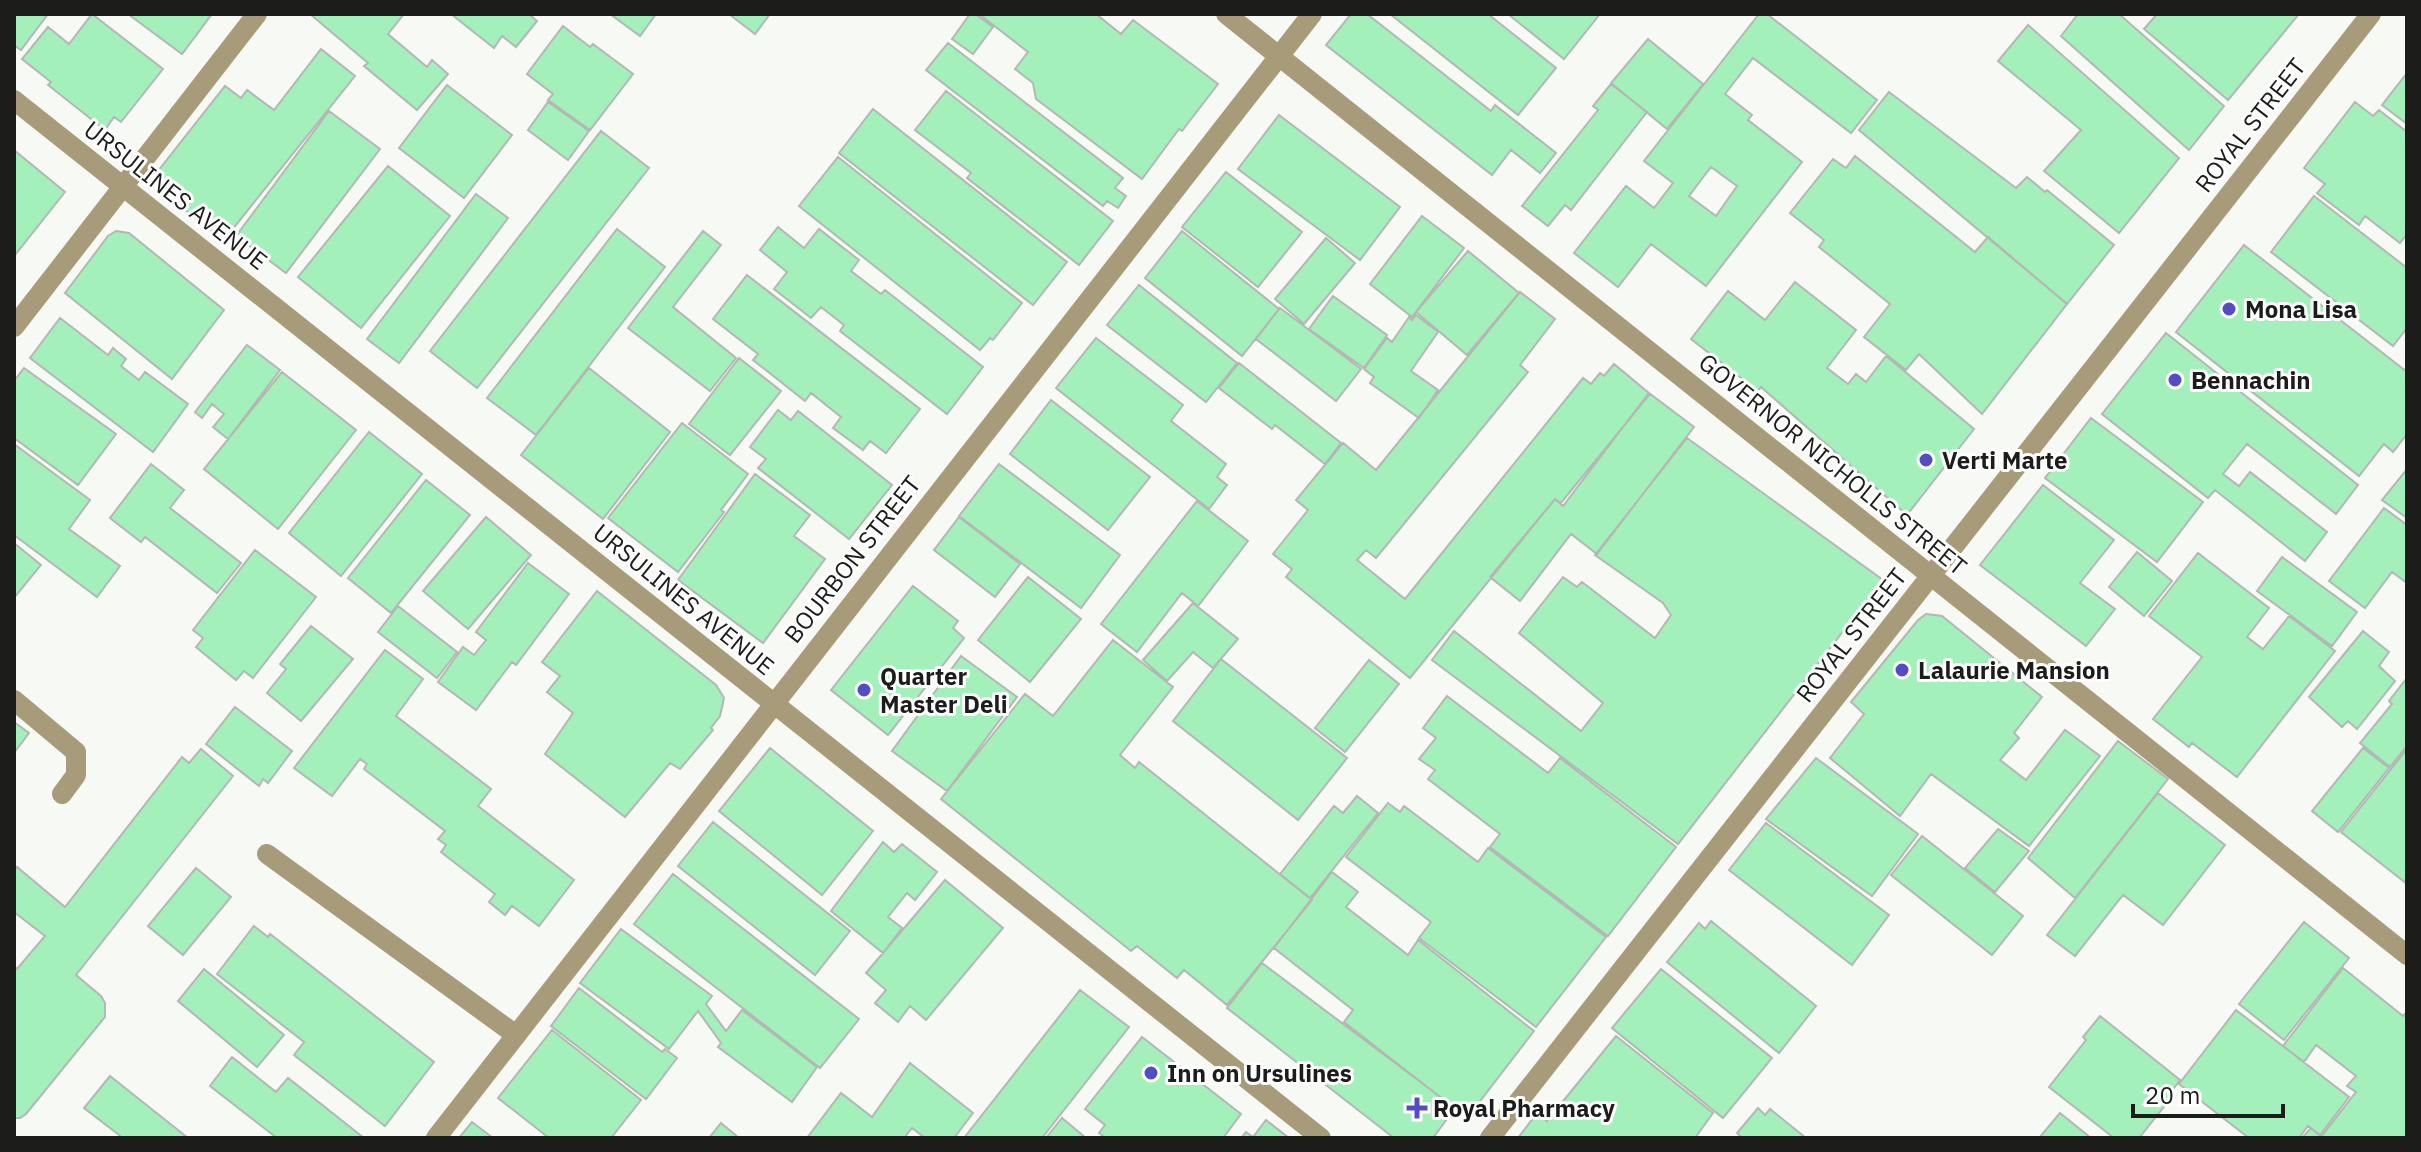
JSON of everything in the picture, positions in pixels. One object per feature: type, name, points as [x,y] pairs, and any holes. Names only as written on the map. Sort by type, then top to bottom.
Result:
[{"type":"street","points":[[14,327],[257,14]]},
{"type":"street","name":"GOVERNOR NICHOLLS STREET","points":[[1226,14],[2407,955]]},
{"type":"street","name":"BOURBON STREET","points":[[436,1138],[1312,14]]},
{"type":"street","name":"ROYAL STREET","points":[[1490,1138],[2371,14]]},
{"type":"street","name":"URSULINES AVENUE","points":[[14,100],[1321,1138]]},
{"type":"street","points":[[14,700],[76,752],[76,775],[62,794]]},
{"type":"street","points":[[267,854],[516,1035]]},
{"type":"building","points":[[14,14],[48,14],[21,50],[14,45]]},
{"type":"building","points":[[92,14],[163,69],[121,122],[114,117],[105,130],[48,85],[51,82],[22,59],[48,27],[69,44]]},
{"type":"building","points":[[128,14],[212,14],[182,54]]},
{"type":"building","points":[[310,14],[404,14],[388,34],[427,67],[432,60],[448,74],[417,110],[364,66],[368,63]]},
{"type":"building","points":[[451,14],[529,14],[537,21],[516,47],[502,36],[494,48]]},
{"type":"building","points":[[610,14],[656,14],[640,36]]},
{"type":"building","points":[[729,14],[770,14],[755,34]]},
{"type":"building","points":[[970,14],[975,14],[993,27],[973,54],[952,39]]},
{"type":"building","points":[[979,14],[1096,14],[1121,34],[1133,20],[1218,84],[1142,179],[1036,99],[1033,83],[1015,69],[1028,52]]},
{"type":"building","points":[[1351,14],[1367,14],[1491,111],[1495,105],[1556,153],[1540,173],[1511,150],[1492,175],[1326,45]]},
{"type":"building","points":[[1390,14],[1488,14],[1556,68],[1518,115]]},
{"type":"building","points":[[1508,14],[1600,14],[1564,59]]},
{"type":"building","points":[[1759,14],[1767,14],[1877,100],[1851,133],[1753,58],[1725,94],[1752,115],[1748,120],[1802,162],[1706,286],[1651,244],[1618,287],[1574,253],[1626,186],[1654,208],[1673,183],[1644,161]],"holes":[[[1711,167],[1737,186],[1716,216],[1689,196]]]},
{"type":"building","points":[[2078,14],[2119,14],[2224,106],[2189,150],[2061,36]]},
{"type":"building","points":[[2157,14],[2299,14],[2228,100],[2144,29]]},
{"type":"building","points":[[2028,25],[2179,158],[2119,233],[2044,171],[2081,130],[1998,61]]},
{"type":"building","points":[[563,26],[633,74],[590,130],[548,100],[553,94],[527,74]]},
{"type":"building","points":[[1648,39],[1703,84],[1667,129],[1611,83]]},
{"type":"building","points":[[948,43],[1123,178],[1115,188],[1126,196],[1118,208],[1107,201],[1103,206],[926,70]]},
{"type":"building","points":[[321,49],[355,76],[224,240],[161,191],[158,171],[225,86],[241,98],[247,90],[274,110]]},
{"type":"building","points":[[2407,73],[2407,124],[2382,105]]},
{"type":"building","points":[[1611,84],[1647,112],[1571,210],[1565,205],[1548,226],[1522,206],[1598,110],[1593,106]]},
{"type":"building","points":[[447,85],[512,135],[464,198],[399,148]]},
{"type":"building","points":[[946,91],[1113,221],[1079,265],[967,178],[971,173],[915,130]]},
{"type":"building","points":[[1889,92],[2016,188],[2027,177],[2114,245],[2067,304],[1859,130]]},
{"type":"building","points":[[548,102],[589,131],[568,160],[528,130]]},
{"type":"building","points":[[2355,102],[2373,116],[2379,110],[2407,132],[2407,234],[2400,243],[2365,216],[2359,225],[2317,193],[2325,184],[2304,168]]},
{"type":"building","points":[[873,109],[1067,262],[1033,305],[839,153]]},
{"type":"building","points":[[329,111],[380,149],[286,273],[236,236]]},
{"type":"building","points":[[1279,115],[1400,207],[1360,260],[1238,169]]},
{"type":"building","points":[[601,131],[649,168],[477,388],[430,351]]},
{"type":"building","points":[[14,150],[65,192],[15,255],[14,254]]},
{"type":"building","points":[[1855,156],[1975,252],[1988,237],[2067,304],[1982,414],[1919,354],[1906,370],[1864,337],[1890,304],[1819,247],[1824,240],[1790,213],[1833,159],[1846,168]]},
{"type":"building","points":[[838,157],[1022,303],[993,340],[990,338],[980,350],[799,206]]},
{"type":"building","points":[[388,166],[450,216],[361,328],[298,277]]},
{"type":"building","points":[[1226,172],[1302,232],[1258,287],[1182,227]]},
{"type":"building","points":[[476,194],[508,218],[399,363],[367,339]]},
{"type":"building","points":[[2314,196],[2407,268],[2407,328],[2393,346],[2271,252]]},
{"type":"building","points":[[1422,216],[1464,248],[1412,317],[1370,284]]},
{"type":"building","points":[[778,227],[804,248],[819,229],[859,260],[851,271],[881,294],[885,290],[983,367],[947,414],[840,331],[844,325],[821,307],[811,318],[774,289],[787,272],[760,250]]},
{"type":"building","points":[[617,229],[665,267],[536,435],[487,398]]},
{"type":"building","points":[[116,231],[129,233],[224,310],[172,379],[65,293],[108,236]]},
{"type":"building","points":[[703,231],[721,245],[673,307],[736,358],[710,391],[628,328]]},
{"type":"building","points":[[1182,231],[1279,309],[1242,356],[1145,278]]},
{"type":"building","points":[[1326,238],[1355,263],[1304,324],[1275,299]]},
{"type":"building","points":[[2244,245],[2407,372],[2407,434],[2393,452],[2384,444],[2359,476],[2176,332]]},
{"type":"building","points":[[1468,251],[1519,293],[1467,355],[1416,312]]},
{"type":"building","points":[[747,275],[920,409],[886,453],[870,441],[863,450],[833,428],[841,417],[811,393],[805,401],[753,360],[758,354],[713,319]]},
{"type":"building","points":[[1795,282],[1856,330],[1827,368],[1848,384],[1856,374],[1866,382],[1886,356],[1974,429],[1907,515],[1761,387],[1758,391],[1691,339],[1728,291],[1765,320]]},
{"type":"building","points":[[1139,285],[1237,363],[1206,402],[1107,325]]},
{"type":"building","points":[[1520,292],[1555,319],[1520,365],[1528,372],[1376,558],[1366,550],[1357,560],[1405,599],[1583,378],[1591,384],[1600,373],[1604,376],[1614,364],[1650,394],[1561,503],[1555,499],[1410,678],[1286,577],[1292,569],[1273,554],[1308,510],[1296,500],[1343,443],[1376,470]]},
{"type":"building","points":[[1333,296],[1387,335],[1364,368],[1309,329]]},
{"type":"building","points":[[1280,308],[1361,369],[1336,401],[1256,339]]},
{"type":"building","points":[[1416,315],[1438,332],[1411,371],[1438,390],[1419,418],[1370,383],[1374,377],[1364,369],[1387,338],[1392,342],[1409,317],[1412,320]]},
{"type":"building","points":[[60,318],[108,355],[113,348],[126,359],[121,366],[139,380],[145,372],[188,404],[153,452],[30,358]]},
{"type":"building","points":[[2166,333],[2358,485],[2336,514],[2247,444],[2223,474],[2239,486],[2250,472],[2327,532],[2305,561],[2215,490],[2208,498],[2102,414]]},
{"type":"building","points":[[1096,338],[1183,405],[1171,421],[1226,464],[1217,477],[1227,485],[1209,509],[1056,388]]},
{"type":"building","points":[[247,345],[280,370],[228,439],[213,427],[224,414],[212,404],[202,418],[195,412]]},
{"type":"building","points":[[739,358],[781,391],[730,455],[689,424]]},
{"type":"building","points":[[1239,363],[1341,443],[1325,464],[1275,425],[1272,429],[1219,388]]},
{"type":"building","points":[[24,368],[116,434],[78,485],[14,438],[14,381]]},
{"type":"building","points":[[589,368],[670,432],[603,519],[521,455]]},
{"type":"building","points":[[282,372],[356,430],[278,529],[204,469]]},
{"type":"building","points":[[1649,393],[1694,427],[1597,554],[1571,534],[1520,601],[1490,577],[1555,499],[1563,506]]},
{"type":"building","points":[[1051,400],[1150,477],[1108,530],[1010,454]]},
{"type":"building","points":[[778,410],[791,420],[798,411],[892,485],[849,539],[758,468],[766,459],[750,447]]},
{"type":"building","points":[[2091,418],[2203,502],[2157,562],[2045,478]]},
{"type":"building","points":[[682,423],[748,474],[721,510],[724,512],[678,572],[608,518]]},
{"type":"building","points":[[369,432],[422,474],[341,576],[289,533]]},
{"type":"building","points":[[1687,438],[1883,580],[1678,844],[1432,660],[1454,631],[1581,731],[1603,703],[1519,633],[1563,577],[1577,587],[1582,582],[1655,638],[1671,615],[1663,603],[1595,555]]},
{"type":"building","points":[[14,444],[90,500],[69,529],[120,566],[97,597],[14,535]]},
{"type":"building","points":[[151,464],[184,490],[170,508],[241,563],[217,593],[145,537],[141,542],[110,518]]},
{"type":"building","points":[[999,464],[1120,555],[1081,608],[959,516]]},
{"type":"building","points":[[2407,469],[2407,518],[2382,500]]},
{"type":"building","points":[[755,474],[810,515],[794,536],[825,559],[763,643],[678,580]]},
{"type":"building","points":[[426,480],[470,515],[391,613],[348,578]]},
{"type":"building","points":[[2043,485],[2114,540],[2080,583],[2115,609],[2086,646],[1980,565]]},
{"type":"building","points":[[1197,501],[1248,541],[1198,606],[1182,593],[1137,652],[1101,624]]},
{"type":"building","points":[[2384,508],[2407,525],[2407,583],[2392,572],[2365,608],[2329,581]]},
{"type":"building","points":[[486,517],[531,555],[468,629],[423,591]]},
{"type":"building","points":[[959,517],[1020,564],[995,597],[934,550]]},
{"type":"building","points":[[14,543],[41,565],[14,598]]},
{"type":"building","points":[[255,550],[316,597],[253,678],[244,671],[236,680],[196,647],[203,638],[193,630]]},
{"type":"building","points":[[2137,552],[2172,581],[2144,616],[2109,587]]},
{"type":"building","points":[[2198,553],[2269,608],[2247,637],[2263,649],[2289,616],[2335,651],[2237,777],[2192,743],[2189,747],[2153,719],[2202,657],[2149,616]]},
{"type":"building","points":[[2282,557],[2357,612],[2332,646],[2257,591]]},
{"type":"building","points":[[528,563],[569,594],[516,665],[512,662],[476,710],[438,682],[463,647],[474,655],[486,640],[476,632]]},
{"type":"building","points":[[1028,577],[1081,619],[1030,682],[978,640]]},
{"type":"building","points":[[913,586],[958,621],[953,628],[964,638],[888,735],[831,690]]},
{"type":"building","points":[[597,591],[716,685],[724,698],[720,716],[711,728],[713,730],[680,769],[670,763],[625,817],[545,754],[573,713],[547,692],[560,676],[542,662]]},
{"type":"building","points":[[1193,603],[1238,639],[1213,668],[1193,652],[1167,681],[1143,660]]},
{"type":"building","points":[[398,606],[457,652],[437,678],[378,632]]},
{"type":"building","points":[[1926,614],[1942,616],[2042,697],[2014,733],[2019,738],[2000,760],[2026,780],[2065,730],[2100,756],[2029,846],[1931,774],[1900,816],[1830,758],[1864,714],[1851,702]]},
{"type":"building","points":[[311,626],[353,659],[301,721],[267,693],[286,669],[280,664]]},
{"type":"building","points":[[2363,631],[2389,652],[2379,666],[2395,681],[2357,729],[2348,721],[2342,727],[2309,697]]},
{"type":"building","points":[[1113,640],[1173,687],[1120,755],[1135,768],[1139,762],[1312,900],[1227,1005],[1184,970],[1177,978],[1137,946],[1131,951],[941,799],[1025,694],[1053,716]]},
{"type":"building","points":[[385,650],[423,679],[396,716],[491,789],[478,806],[574,880],[539,926],[512,906],[505,915],[489,902],[495,894],[441,852],[446,845],[438,839],[445,831],[364,769],[367,764],[360,759],[332,796],[294,768]]},
{"type":"building","points":[[961,656],[1017,697],[947,791],[892,751]]},
{"type":"building","points":[[1221,659],[1347,758],[1298,820],[1173,721]]},
{"type":"building","points":[[1369,660],[1399,684],[1345,752],[1315,728]]},
{"type":"building","points":[[2407,678],[2407,746],[2390,767],[2360,743],[2392,704],[2389,701]]},
{"type":"building","points":[[1447,696],[1548,773],[1560,758],[1676,847],[1608,936],[1490,847],[1500,834],[1428,779],[1435,770],[1419,759],[1436,738],[1423,728]]},
{"type":"building","points":[[235,707],[292,751],[268,783],[263,779],[259,786],[206,744]]},
{"type":"building","points":[[14,722],[29,733],[14,753]]},
{"type":"building","points":[[2118,741],[2168,779],[2075,898],[2028,858]]},
{"type":"building","points":[[770,748],[873,831],[822,895],[719,811]]},
{"type":"building","points":[[2363,748],[2389,768],[2338,832],[2312,811]]},
{"type":"building","points":[[201,749],[233,776],[76,975],[101,996],[105,1003],[105,1017],[26,1114],[14,1118],[14,966],[17,969],[45,936],[14,912],[14,871],[17,867],[65,907],[182,757],[189,763]]},
{"type":"building","points":[[2407,749],[2407,884],[2341,832]]},
{"type":"building","points":[[1816,758],[1918,834],[1872,896],[1766,819]]},
{"type":"building","points":[[2158,793],[2225,845],[2163,925],[2123,895],[2075,956],[2047,935]]},
{"type":"building","points":[[1357,796],[1378,813],[1310,898],[1280,874],[1334,806],[1343,813]]},
{"type":"building","points":[[1388,803],[1400,812],[1404,806],[1478,862],[1488,848],[1606,937],[1536,1027],[1419,938],[1431,922],[1346,857]]},
{"type":"building","points":[[713,822],[850,931],[815,975],[678,866]]},
{"type":"building","points":[[1766,823],[1889,915],[1852,965],[1729,870]]},
{"type":"building","points":[[1998,829],[2029,851],[1995,892],[1965,868]]},
{"type":"building","points":[[1922,836],[2023,916],[1992,955],[1891,875]]},
{"type":"building","points":[[883,842],[894,852],[902,844],[937,872],[915,900],[907,893],[888,917],[902,928],[883,953],[831,911]]},
{"type":"building","points":[[196,868],[231,897],[183,955],[148,926]]},
{"type":"building","points":[[1332,872],[1358,892],[1346,907],[1408,955],[1418,940],[1534,1031],[1467,1118],[1344,1022],[1353,1010],[1274,948]]},
{"type":"building","points":[[673,874],[859,1019],[820,1068],[634,924]]},
{"type":"building","points":[[945,880],[1003,928],[926,1020],[910,1006],[898,1022],[875,1003],[886,990],[866,973]]},
{"type":"building","points":[[1711,921],[1816,1006],[1779,1053],[1667,962],[1699,923],[1705,929]]},
{"type":"building","points":[[2304,922],[2349,958],[2284,1040],[2239,1004]]},
{"type":"building","points":[[254,926],[268,937],[270,934],[434,1062],[385,1126],[294,1055],[304,1042],[217,974]]},
{"type":"building","points":[[621,929],[712,996],[706,1004],[726,1031],[742,1010],[817,1067],[792,1102],[718,1047],[721,1043],[698,1011],[669,1049],[580,983]]},
{"type":"building","points":[[1262,963],[1455,1108],[1433,1138],[1394,1138],[1227,1008]]},
{"type":"building","points":[[2343,968],[2403,1016],[2407,1012],[2407,1138],[2302,1138],[2311,1128],[2321,1137],[2356,1092],[2347,1086],[2356,1076],[2316,1045],[2304,1062],[2283,1046]]},
{"type":"building","points":[[204,969],[284,1035],[257,1067],[178,1001]]},
{"type":"building","points":[[1661,969],[1772,1058],[1723,1118],[1612,1028]]},
{"type":"building","points":[[579,988],[662,1052],[665,1049],[677,1058],[646,1099],[551,1026]]},
{"type":"building","points":[[1080,990],[1129,1027],[1042,1138],[964,1138]]},
{"type":"building","points":[[2236,1010],[2349,1097],[2320,1135],[2308,1126],[2299,1138],[2249,1138],[2179,1084]]},
{"type":"building","points":[[2100,1016],[2180,1080],[2168,1096],[2171,1098],[2139,1138],[2114,1138],[2049,1087],[2086,1040],[2083,1037]]},
{"type":"building","points":[[552,1030],[641,1100],[611,1138],[549,1138],[498,1098]]},
{"type":"building","points":[[1616,1036],[1713,1113],[1695,1138],[1518,1138],[1537,1113],[1547,1121]]},
{"type":"building","name":"Inn on Ursulines","points":[[1142,1037],[1241,1114],[1223,1138],[1106,1138],[1099,1133],[1105,1125],[1085,1109]]},
{"type":"building","points":[[232,1057],[276,1092],[288,1078],[364,1138],[277,1138],[210,1086]]},
{"type":"building","points":[[910,1063],[973,1113],[954,1138],[925,1138],[912,1128],[904,1138],[807,1138],[841,1093],[872,1117]]},
{"type":"building","points":[[110,1076],[188,1138],[123,1138],[84,1108]]},
{"type":"building","points":[[1758,1108],[1765,1115],[1770,1109],[1806,1138],[1742,1138],[1737,1133]]},
{"type":"building","points":[[2060,1113],[2091,1138],[2039,1138]]},
{"type":"building","points":[[1062,1118],[1086,1138],[1046,1138]]},
{"type":"building","points":[[1266,1120],[1289,1138],[1241,1138],[1246,1132],[1253,1137]]},
{"type":"building","points":[[472,1122],[493,1138],[459,1138]]},
{"type":"building","points":[[721,1123],[739,1138],[709,1138]]},
{"type":"place","name":"Mona Lisa","points":[[2229,309]]},
{"type":"place","name":"Bennachin","points":[[2175,380]]},
{"type":"place","name":"Verti Marte","points":[[1926,460]]},
{"type":"place","name":"Lalaurie Mansion","points":[[1902,670]]},
{"type":"place","name":"Quarter Master Deli","points":[[864,690]]},
{"type":"place","name":"Inn on Ursulines","points":[[1151,1073]]},
{"type":"place","name":"Royal Pharmacy","points":[[1417,1108]]}]
